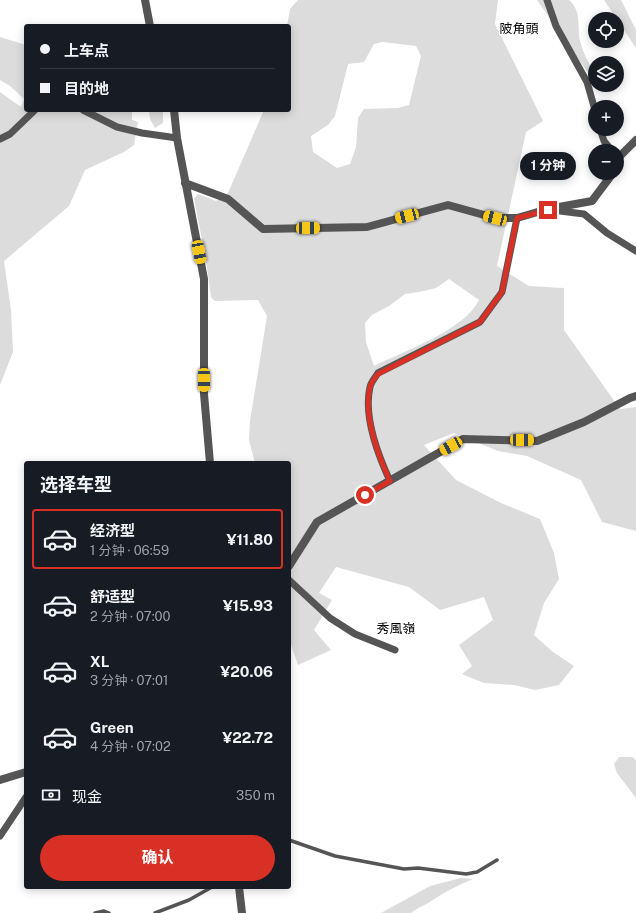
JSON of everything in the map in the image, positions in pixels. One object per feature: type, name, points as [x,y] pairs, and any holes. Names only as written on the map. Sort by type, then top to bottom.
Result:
[{"type":"street","points":[[145,0],[150,24]]},
{"type":"street","points":[[547,0],[556,26],[587,82],[592,100]]},
{"type":"street","points":[[0,139],[10,134],[33,112]]},
{"type":"street","points":[[87,112],[117,127],[142,133],[177,138]]},
{"type":"street","points":[[174,112],[185,183],[204,279],[204,394],[210,461]]},
{"type":"street","points":[[624,150],[636,140]]},
{"type":"street","points":[[185,183],[228,199],[263,229],[366,227],[448,205],[495,218],[517,218],[592,201],[607,180]]},
{"type":"street","points":[[548,210],[584,214],[607,233],[636,251]]},
{"type":"street","points":[[390,481],[380,461],[373,436],[369,404],[370,386],[378,374],[480,322],[502,292],[517,218]]},
{"type":"street","points":[[291,563],[317,522],[463,439],[537,441],[584,422],[636,396]]},
{"type":"street","points":[[291,582],[330,618],[354,634],[395,650]]},
{"type":"street","points":[[0,780],[24,773]]},
{"type":"street","points":[[0,836],[24,800]]},
{"type":"street","points":[[239,889],[242,913]]},
{"type":"lane","points":[[291,841],[335,856],[404,869],[418,868],[466,874],[477,872],[497,860]]},
{"type":"lane","points":[[155,913],[190,900],[209,889]]},
{"type":"lane","points":[[95,913],[104,911],[109,913]]},
{"type":"shaded area","points":[[298,0],[498,0],[495,24],[543,121],[526,132],[497,266],[529,286],[564,288],[564,330],[620,409],[636,407],[636,531],[602,522],[581,480],[527,456],[498,451],[454,433],[424,445],[456,480],[501,503],[540,519],[554,553],[559,579],[544,603],[534,635],[553,652],[574,666],[559,685],[535,690],[514,685],[484,683],[462,674],[472,666],[459,645],[493,620],[484,597],[440,610],[409,587],[336,567],[319,593],[332,600],[314,630],[331,650],[298,665],[291,645],[291,461],[254,461],[249,440],[250,421],[267,316],[258,300],[215,301],[211,297],[206,260],[194,199],[198,194],[216,201],[228,193],[263,112],[291,112],[291,24],[287,24],[290,9]],"holes":[[[382,42],[416,46],[421,56],[409,105],[398,108],[364,109],[358,118],[356,147],[350,164],[337,168],[313,152],[311,136],[328,125],[335,116],[348,64],[364,62],[374,44]],[[449,279],[479,300],[472,311],[448,330],[374,366],[366,342],[365,323],[372,315],[389,306],[405,294],[436,288]]]},
{"type":"shaded area","points":[[537,0],[569,0],[573,4],[576,9],[578,19],[581,45],[588,62],[588,73]]},
{"type":"shaded area","points":[[604,0],[621,0],[636,30],[636,48],[624,30],[624,12],[612,12]]},
{"type":"shaded area","points":[[0,37],[24,44],[24,99],[10,86],[0,80]]},
{"type":"shaded area","points":[[0,92],[21,107],[24,99],[24,112],[132,112],[132,120],[138,122],[134,145],[124,152],[85,170],[69,206],[4,261],[11,310],[13,352],[0,385]]},
{"type":"shaded area","points":[[149,112],[163,112],[163,123],[155,128],[150,119]]},
{"type":"shaded area","points":[[619,757],[632,757],[636,760],[636,798],[617,773],[614,764]]},
{"type":"shaded area","points":[[461,878],[473,879],[448,891],[411,913],[381,913],[430,886]]},
{"type":"district","name":"陂角頭","points":[[519,28]]},
{"type":"district","name":"秀風嶺","points":[[396,628]]},
{"type":"route","points":[[365,495],[390,481],[380,461],[373,436],[369,404],[370,386],[378,374],[480,322],[502,292],[517,218],[548,210]]}]
